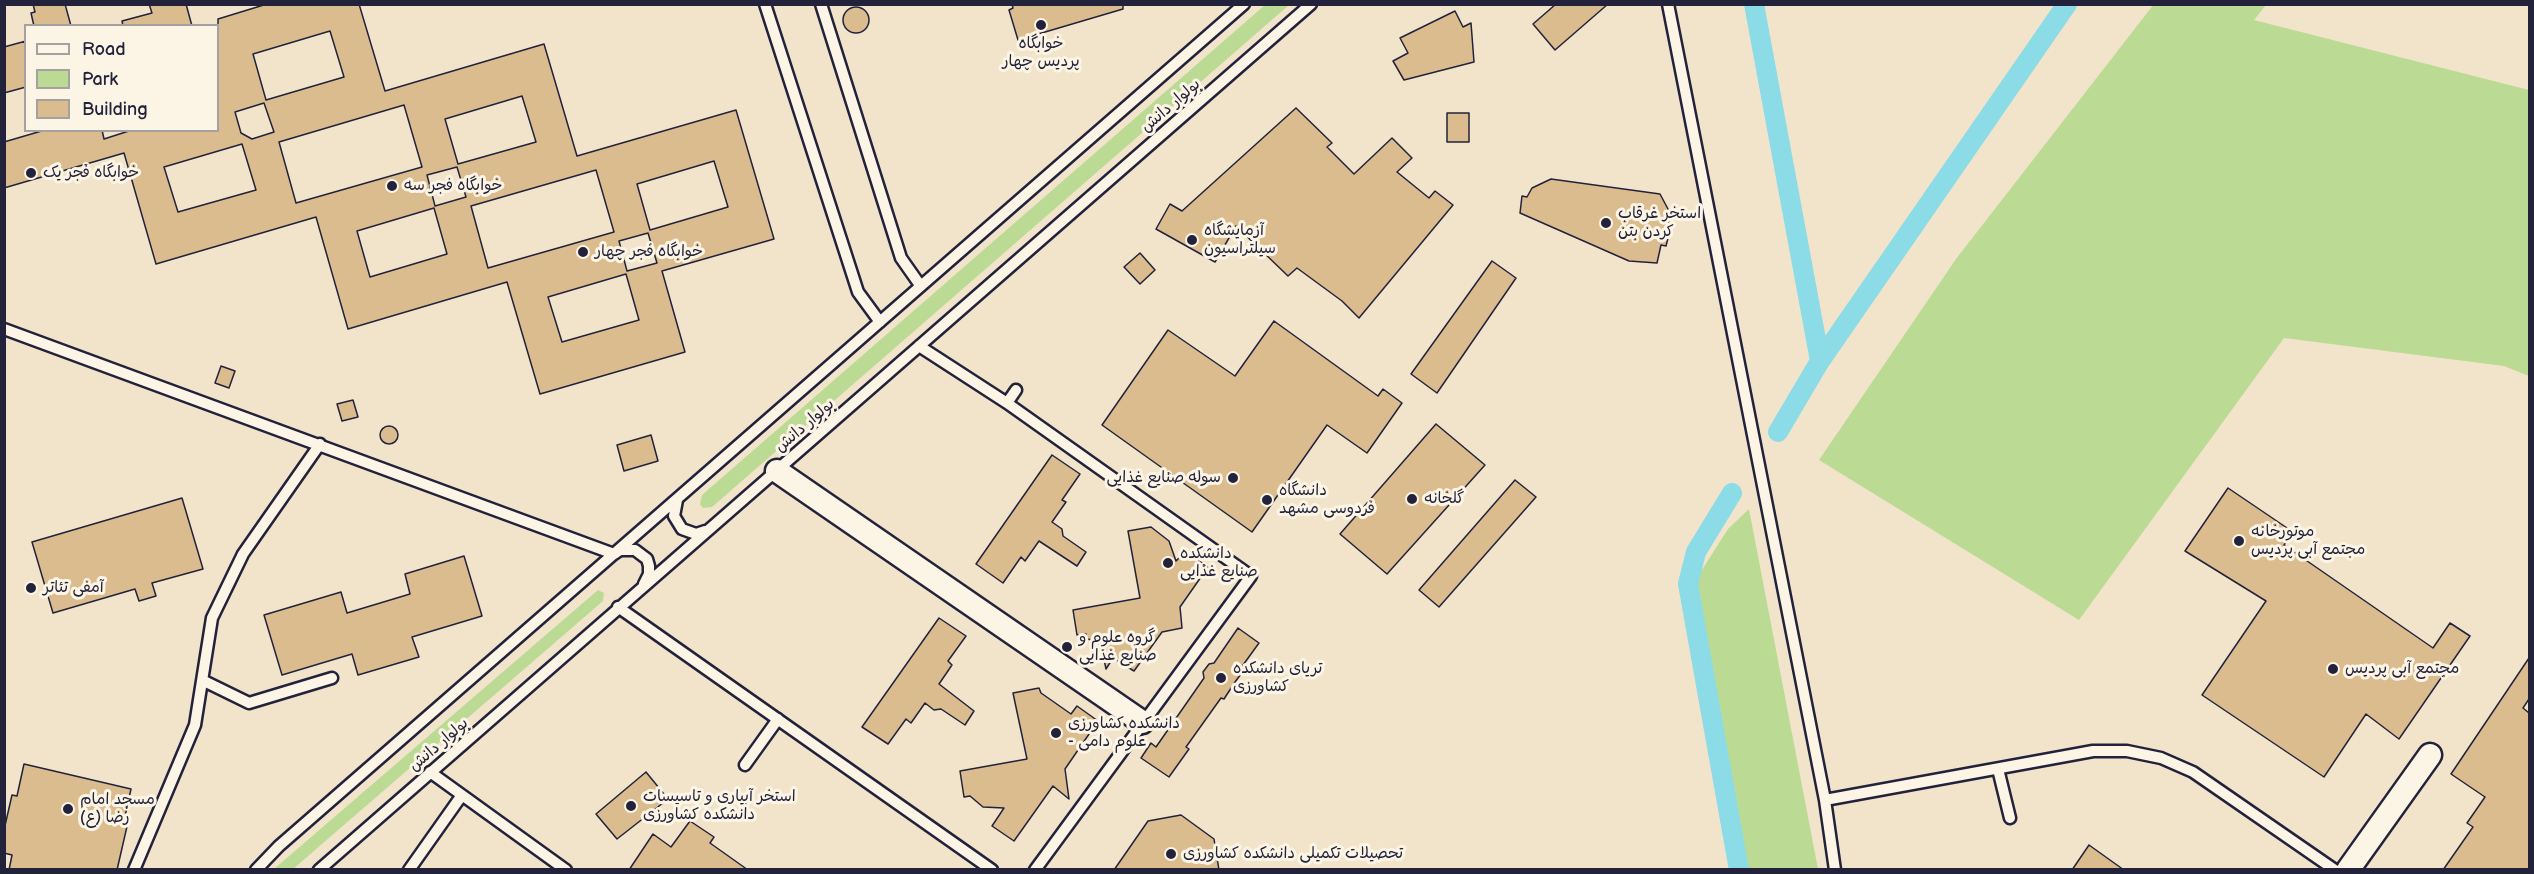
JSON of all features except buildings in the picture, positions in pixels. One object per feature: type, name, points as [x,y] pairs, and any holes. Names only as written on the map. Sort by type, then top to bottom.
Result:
[{"type":"street","points":[[777,471],[1142,722]]},
{"type":"street","points":[[2348,870],[2430,755]]},
{"type":"lane","points":[[765,4],[858,292],[880,322]]},
{"type":"lane","points":[[821,4],[901,258],[920,285]]},
{"type":"lane","name":"بولوار دانش","points":[[256,870],[279,846],[1244,4]]},
{"type":"lane","name":"بولوار دانش","points":[[319,870],[1311,4]]},
{"type":"lane","points":[[1668,4],[1825,800],[1834,870]]},
{"type":"lane","points":[[4,329],[614,554],[620,550],[635,550],[647,559],[649,574],[641,588]]},
{"type":"lane","points":[[919,346],[1007,403],[1251,576],[1035,870]]},
{"type":"lane","points":[[1007,403],[1016,390]]},
{"type":"lane","points":[[134,870],[195,725],[204,681],[212,618],[238,565],[320,444]]},
{"type":"lane","points":[[682,495],[674,508],[674,516],[682,529],[696,534],[710,528]]},
{"type":"lane","points":[[618,607],[992,870]]},
{"type":"lane","points":[[204,681],[249,704],[332,678]]},
{"type":"lane","points":[[746,765],[778,719]]},
{"type":"lane","points":[[1825,800],[2092,751],[2127,751],[2161,758],[2193,772],[2335,870]]},
{"type":"lane","points":[[1998,769],[2010,818]]},
{"type":"lane","points":[[430,772],[566,870]]},
{"type":"lane","points":[[409,870],[462,795]]},
{"type":"shaded area","name":"دانشگاه فردوسی مشهد","points":[[5,5],[2529,5],[2529,869],[5,869]]},
{"type":"green space","points":[[2154,4],[2266,5],[2254,20],[2529,90],[2529,376],[2504,366],[2284,338],[2079,620],[1819,460],[1956,259]]},
{"type":"green space","points":[[1265,5],[1289,5],[712,507],[703,508],[700,504],[702,495]]},
{"type":"green space","points":[[1749,509],[1818,869],[1748,869],[1698,603],[1698,576],[1728,529]]},
{"type":"green space","points":[[598,590],[604,593],[603,601],[293,869],[274,869]]},
{"type":"waterway","points":[[1754,4],[1820,361]]},
{"type":"waterway","points":[[1778,432],[1820,361],[2067,4]]},
{"type":"waterway","points":[[1732,493],[1696,552],[1688,584],[1739,870]]},
{"type":"place","name":"خوابگاه پردیس چهار","points":[[1041,25]]},
{"type":"place","name":"خوابگاه فجر یک","points":[[31,173]]},
{"type":"place","name":"خوابگاه فجر سه","points":[[392,186]]},
{"type":"place","name":"استخر غرقاب کردن بتن","points":[[1606,223]]},
{"type":"place","name":"آزمایشگاه سیلتراسیون","points":[[1192,240]]},
{"type":"place","name":"خوابگاه فجر چهار","points":[[583,252]]},
{"type":"place","name":"سوله صنایع غذایی","points":[[1233,478]]},
{"type":"place","name":"گلخانه","points":[[1412,499]]},
{"type":"place","name":"دانشگاه فردوسی مشهد","points":[[1267,500]]},
{"type":"place","name":"موتورخانه مجتمع آبی پردیس","points":[[2239,541]]},
{"type":"place","name":"دانشکده صنایع غذایی","points":[[1168,563]]},
{"type":"place","name":"آمفی تئاتر","points":[[31,588]]},
{"type":"place","name":"گروه علوم و صنایع غذایی","points":[[1067,647]]},
{"type":"place","name":"مجتمع آبی پردیس","points":[[2333,669]]},
{"type":"place","name":"تریای دانشکده کشاورزی","points":[[1221,678]]},
{"type":"place","name":"دانشکده کشاورزی - علوم دامی","points":[[1056,733]]},
{"type":"place","name":"استخر آبیاری و تاسیسات دانشکده کشاورزی","points":[[631,806]]},
{"type":"place","name":"مسجد امام رضا (ع)","points":[[68,809]]},
{"type":"place","name":"تحصیلات تکمیلی دانشکده کشاورزی","points":[[1171,854]]}]
